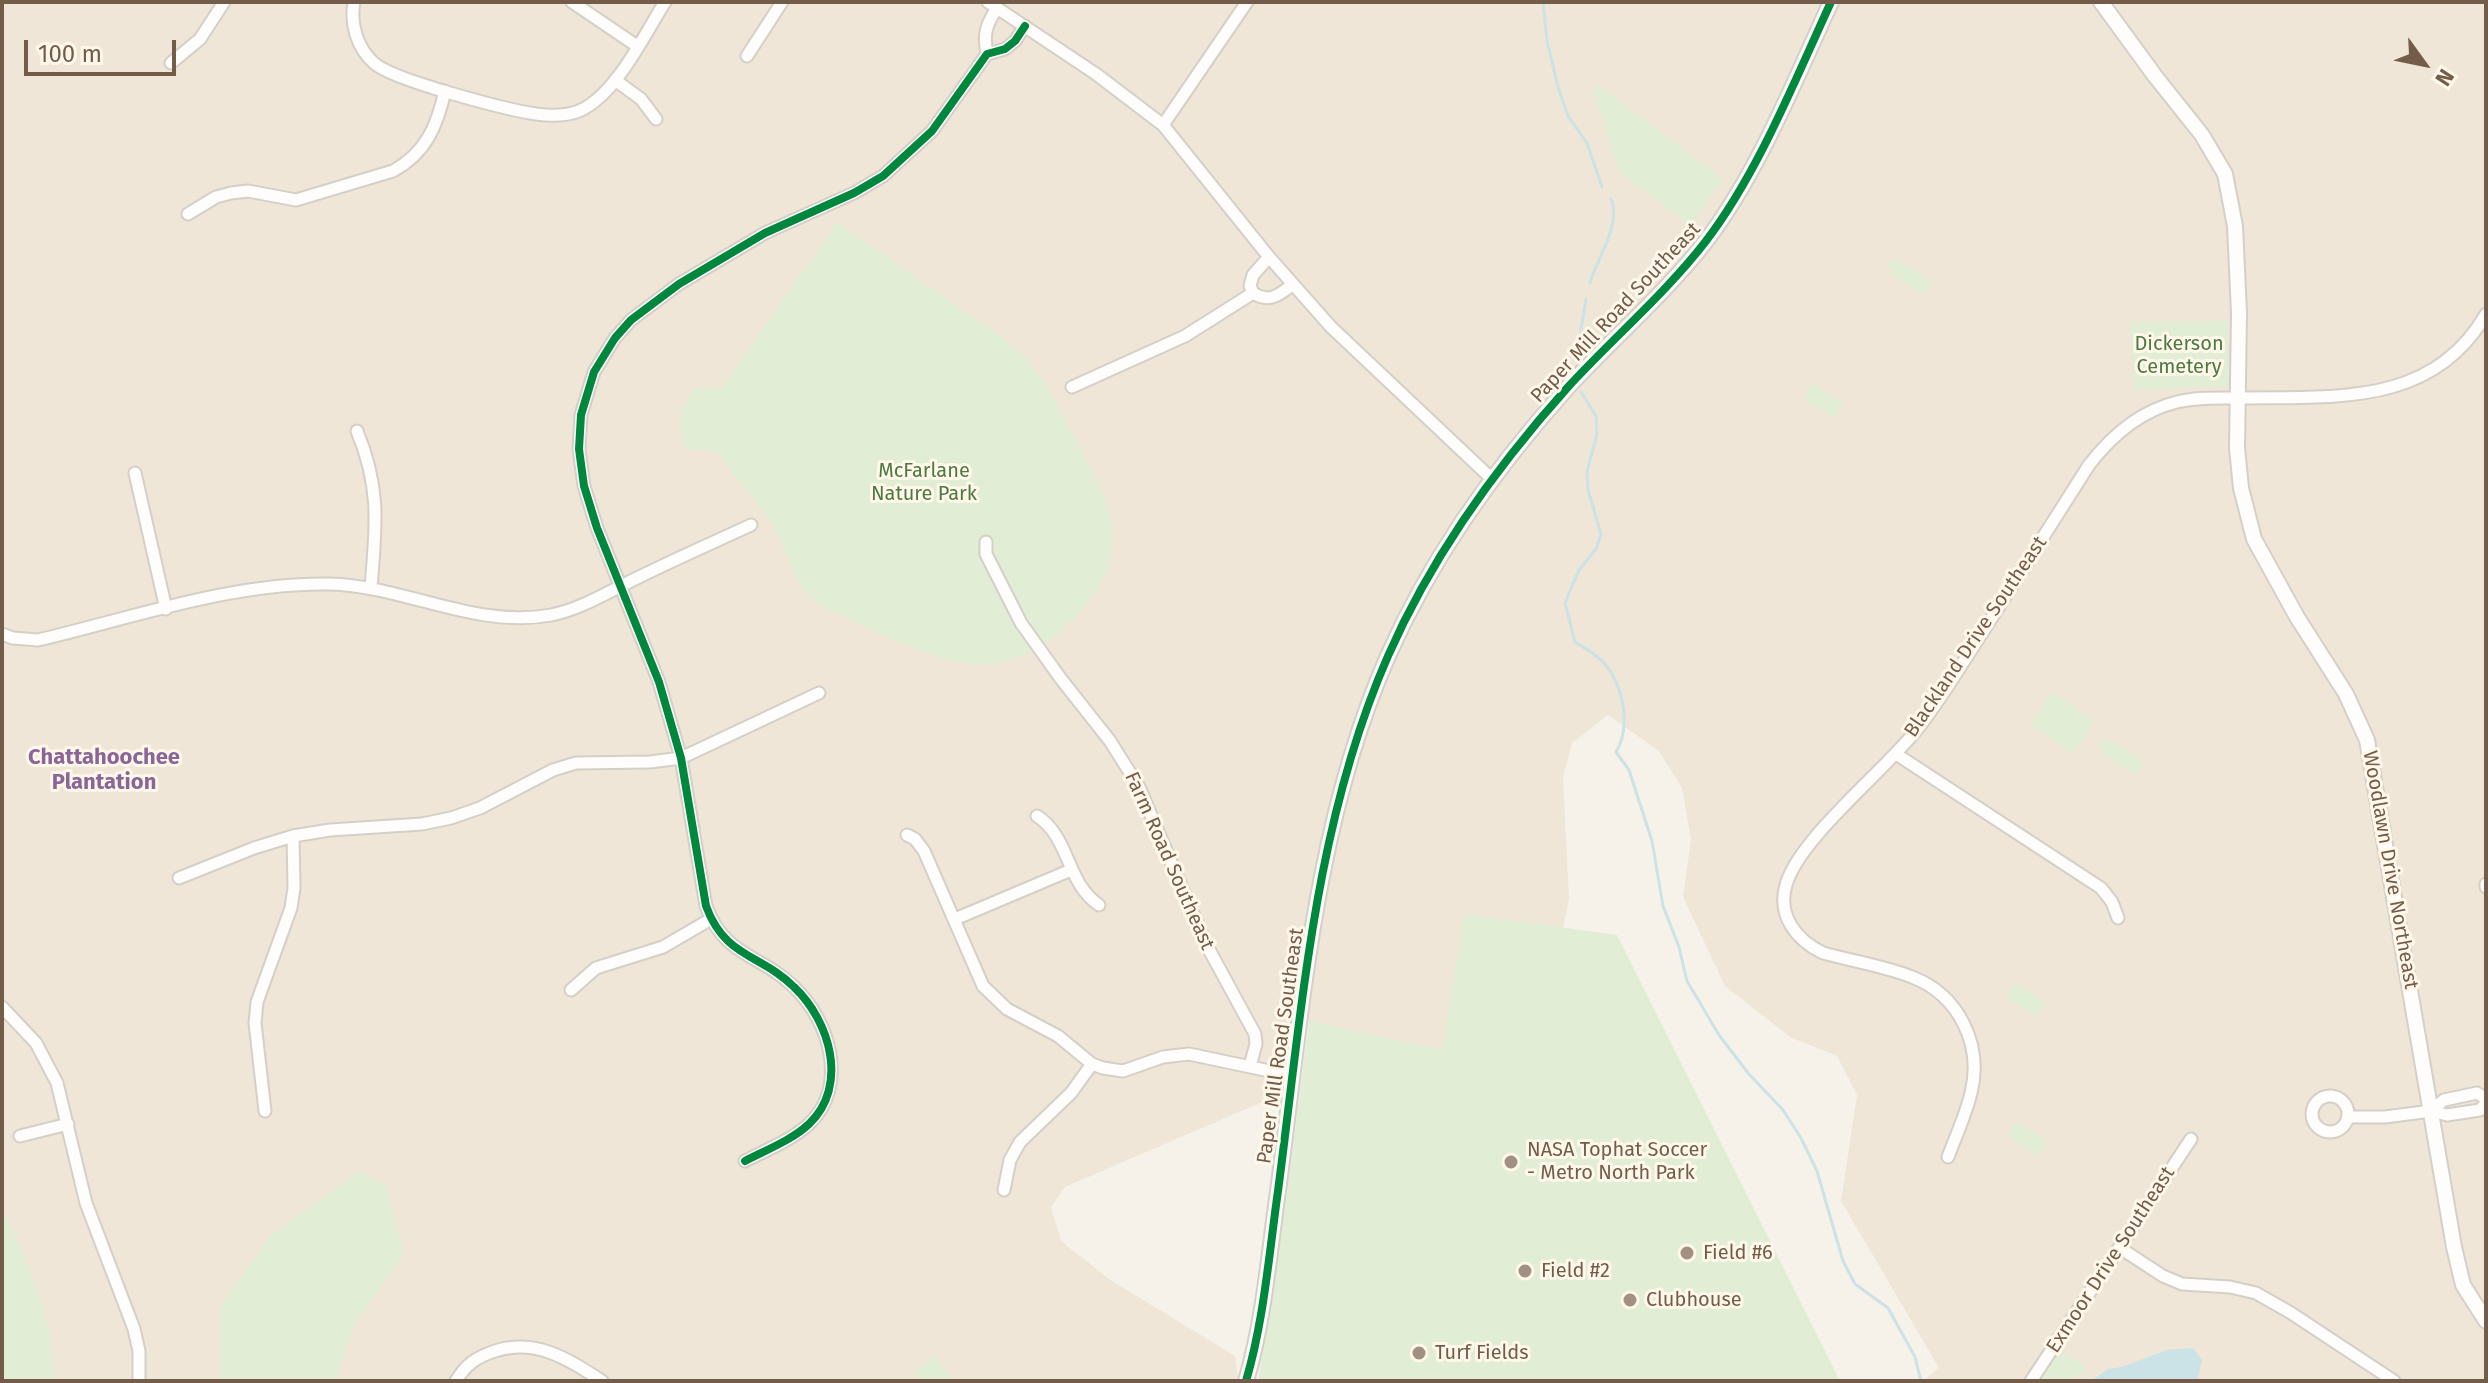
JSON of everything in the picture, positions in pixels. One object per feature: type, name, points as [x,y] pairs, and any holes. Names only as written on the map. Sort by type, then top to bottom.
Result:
[{"type":"street","points":[[171,63],[200,39],[224,2]]},
{"type":"street","points":[[354,2],[352,20],[356,33],[360,45],[375,65],[445,91],[534,114],[579,111],[596,99],[615,80],[665,2]]},
{"type":"street","points":[[572,2],[637,46]]},
{"type":"street","points":[[747,56],[782,2]]},
{"type":"street","points":[[1163,125],[1247,2]]},
{"type":"street","name":"Paper Mill Road Southeast","points":[[1246,1381],[1269,1257],[1321,878],[1337,805],[1387,658],[1419,595],[1493,480],[1556,401],[1672,280],[1714,229],[1759,154],[1831,2]]},
{"type":"street","name":"Woodlawn Drive Northeast","points":[[2101,2],[2202,135],[2225,174],[2235,226],[2239,313],[2237,448],[2241,488],[2254,539],[2297,617],[2346,694],[2367,740],[2458,1267],[2463,1285],[2486,1321]]},
{"type":"street","points":[[987,54],[984,36],[992,5],[1131,99],[1163,125],[1292,285],[1362,359],[1493,480]]},
{"type":"street","points":[[745,1161],[794,1135],[821,1110],[831,1084],[829,1044],[795,987],[737,950],[711,919],[706,906],[681,758],[659,682],[584,486],[579,449],[581,415],[594,372],[615,338],[631,320],[710,265],[765,233],[854,193],[883,176],[932,131],[987,54],[1005,49],[1025,26]]},
{"type":"street","points":[[615,80],[641,99],[656,119]]},
{"type":"street","points":[[188,214],[216,197],[231,193],[243,191],[296,200],[393,171],[407,164],[427,143],[445,91]]},
{"type":"street","points":[[1269,257],[1253,275],[1250,286],[1253,293],[1263,299],[1272,298],[1292,285]]},
{"type":"street","points":[[1072,387],[1174,342],[1253,293]]},
{"type":"street","name":"Blackland Drive Southeast","points":[[1948,1157],[1974,1078],[1971,1039],[1958,1013],[1931,986],[1913,977],[1823,953],[1811,948],[1795,933],[1785,913],[1785,887],[1798,860],[1835,816],[1919,728],[2089,465],[2104,446],[2133,421],[2179,401],[2340,395],[2391,389],[2439,367],[2469,340],[2484,321]]},
{"type":"street","points":[[357,431],[372,472],[375,491],[376,535],[371,587]]},
{"type":"street","points":[[135,473],[166,609]]},
{"type":"street","points":[[2,634],[38,640],[225,595],[287,585],[371,587],[465,611],[513,618],[555,614],[579,606],[751,525]]},
{"type":"street","name":"Farm Road Southeast","points":[[986,542],[986,554],[1021,623],[1054,671],[1110,741],[1139,787],[1206,944],[1255,1034],[1256,1044],[1250,1066]]},
{"type":"street","points":[[179,878],[293,836],[330,830],[422,824],[451,818],[480,808],[553,770],[576,763],[650,762],[681,758],[819,693]]},
{"type":"street","points":[[1896,754],[2101,888],[2112,902],[2118,918]]},
{"type":"street","points":[[1037,816],[1054,832],[1084,893],[1099,905]]},
{"type":"street","points":[[907,835],[915,839],[924,851],[983,986],[1007,1009],[1058,1036],[1092,1064],[1123,1071],[1163,1057],[1189,1054],[1293,1076]]},
{"type":"street","points":[[265,1111],[255,1023],[257,1002],[291,908],[294,888],[293,836]]},
{"type":"street","points":[[955,919],[1071,870]]},
{"type":"street","points":[[571,990],[596,968],[663,947],[711,919]]},
{"type":"street","points":[[2,1007],[29,1034],[45,1058],[62,1096],[86,1203],[134,1329],[139,1351],[139,1381]]},
{"type":"street","points":[[1004,1190],[1010,1160],[1020,1142],[1071,1093],[1092,1064]]},
{"type":"street","points":[[2348,1117],[2385,1117],[2431,1111],[2447,1115],[2480,1110],[2486,1101]]},
{"type":"street","points":[[821,1110],[834,1118]]},
{"type":"street","points":[[20,1136],[68,1124]]},
{"type":"street","name":"Exmoor Drive Southeast","points":[[2031,1381],[2191,1139]]},
{"type":"street","points":[[2120,1248],[2172,1280],[2192,1286],[2230,1287],[2256,1293],[2394,1381]]},
{"type":"street","points":[[456,1381],[473,1360],[510,1347],[529,1345],[559,1355],[602,1381]]},
{"type":"shaded area","points":[[2,2],[2486,2],[2486,1381],[1923,1381],[1939,1368],[1841,1201],[1857,1095],[1837,1056],[1790,1037],[1725,986],[1683,897],[1691,839],[1682,788],[1659,751],[1608,715],[1572,743],[1563,778],[1569,899],[1563,928],[1464,915],[1442,1050],[1288,1018],[1274,1097],[1065,1187],[1051,1207],[1061,1241],[1109,1279],[1235,1356],[1238,1378],[1248,1381],[2,1381]]},
{"type":"green space","points":[[1598,84],[1724,179],[1690,226],[1620,173],[1593,90]]},
{"type":"green space","name":"McFarlane Nature Park","points":[[837,222],[996,332],[1024,356],[1050,392],[1100,487],[1109,511],[1113,535],[1111,558],[1103,581],[1087,605],[1062,630],[1022,656],[975,664],[936,656],[818,604],[802,590],[774,526],[717,452],[686,449],[681,417],[689,395],[695,387],[722,388]]},
{"type":"green space","points":[[1893,259],[1929,279],[1932,285],[1927,293],[1923,290],[1920,293],[1890,274],[1892,270],[1888,267]]},
{"type":"green space","name":"Dickerson Cemetery","points":[[2227,321],[2229,386],[2135,390],[2129,322]]},
{"type":"green space","points":[[1812,384],[1843,403],[1834,417],[1803,399]]},
{"type":"green space","points":[[2052,692],[2095,721],[2073,754],[2031,725]]},
{"type":"green space","points":[[2103,739],[2108,742],[2110,739],[2141,759],[2144,765],[2139,773],[2134,770],[2132,773],[2101,753],[2103,750],[2098,746]]},
{"type":"green space","name":"NASA Tophat Soccer - Metro North Park","points":[[1464,914],[1617,935],[1840,1381],[1258,1381],[1309,1021],[1442,1050]]},
{"type":"green space","points":[[2016,982],[2046,1003],[2036,1017],[2006,997]]},
{"type":"green space","points":[[2017,1121],[2047,1141],[2037,1156],[2007,1135]]},
{"type":"green space","points":[[359,1171],[386,1185],[404,1254],[354,1325],[335,1381],[220,1381],[220,1306],[270,1236]]},
{"type":"green space","points":[[8,1217],[46,1318],[54,1381],[2,1381],[2,1219]]},
{"type":"green space","points":[[2058,1349],[2084,1365],[2085,1370],[2071,1381],[2036,1381]]},
{"type":"green space","points":[[935,1356],[953,1381],[921,1381],[914,1371]]},
{"type":"water","points":[[2193,1348],[2202,1360],[2197,1381],[2091,1381],[2108,1369],[2167,1350]]},
{"type":"waterway","points":[[1543,2],[1547,41],[1558,87],[1568,116],[1587,143],[1602,187]]},
{"type":"waterway","points":[[1590,283],[1611,230],[1614,209],[1611,199]]},
{"type":"waterway","points":[[1581,356],[1586,299]]},
{"type":"waterway","points":[[1581,392],[1596,416],[1597,434],[1587,472],[1588,490],[1601,534],[1596,549],[1579,570],[1565,603],[1575,642],[1605,664],[1621,695],[1623,731],[1616,752],[1629,770],[1652,841],[1663,906],[1679,947],[1687,981],[1719,1035],[1748,1073],[1783,1110],[1801,1138],[1817,1171],[1843,1261],[1855,1284],[1888,1308],[1915,1357],[1921,1381]]},
{"type":"cycle path","points":[[1246,1381],[1265,1287],[1304,987],[1327,852],[1363,720],[1388,656],[1424,584],[1491,481],[1568,387],[1656,298],[1706,241],[1725,214],[1759,156],[1831,2]]},
{"type":"cycle path","points":[[745,1161],[795,1135],[821,1109],[829,1091],[830,1054],[825,1035],[807,1001],[782,976],[733,946],[714,923],[706,906],[681,758],[659,682],[597,528],[584,486],[579,449],[581,415],[594,372],[615,338],[631,320],[679,284],[765,233],[854,193],[883,176],[932,131],[987,54],[1005,49],[1025,26]]},
{"type":"place","name":"NASA Tophat Soccer - Metro North Park","points":[[1511,1162]]},
{"type":"place","name":"Field #6","points":[[1687,1253]]},
{"type":"place","name":"Field #2","points":[[1525,1271]]},
{"type":"place","name":"Clubhouse","points":[[1630,1300]]},
{"type":"place","name":"Turf Fields","points":[[1419,1353]]},
{"type":"district","name":"Chattahoochee Plantation","points":[[104,770]]}]
